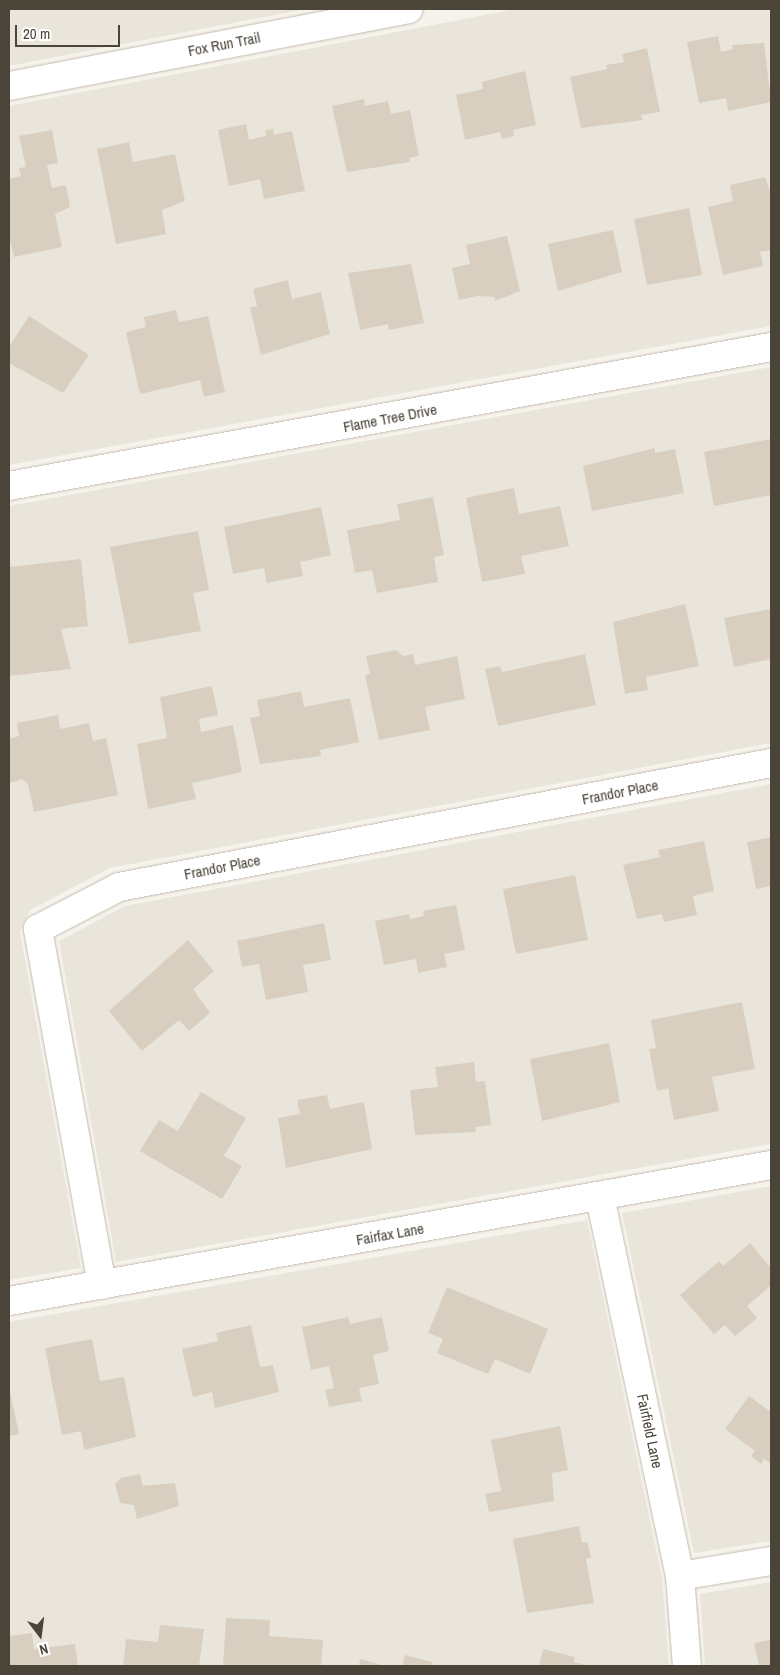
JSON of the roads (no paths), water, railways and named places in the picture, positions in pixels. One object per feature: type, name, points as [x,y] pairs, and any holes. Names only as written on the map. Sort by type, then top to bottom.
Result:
[{"type":"street","name":"Fox Run Trail","points":[[9,86],[409,9]]},
{"type":"street","name":"Flame Tree Drive","points":[[9,486],[771,347]]},
{"type":"street","name":"Frandor Place","points":[[102,1285],[38,929],[119,887],[771,763]]},
{"type":"street","name":"Fairfax Lane","points":[[9,1301],[771,1165]]},
{"type":"street","name":"Fairfield Lane","points":[[600,1197],[680,1576],[687,1666]]},
{"type":"street","points":[[680,1576],[771,1561]]}]
